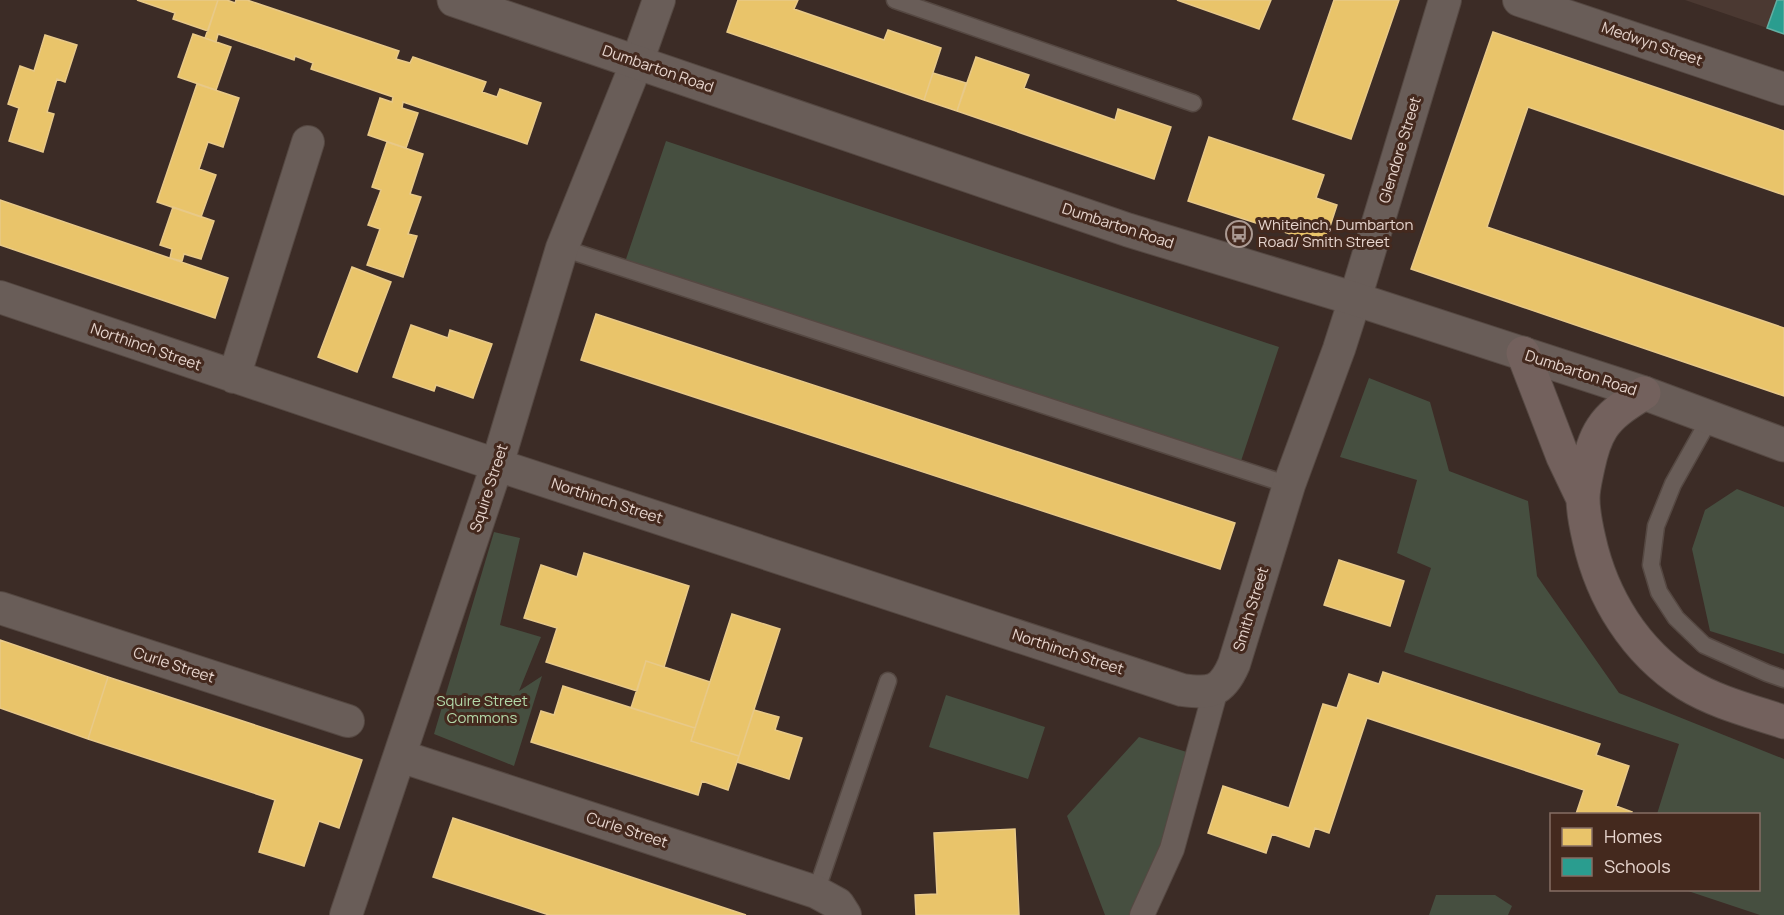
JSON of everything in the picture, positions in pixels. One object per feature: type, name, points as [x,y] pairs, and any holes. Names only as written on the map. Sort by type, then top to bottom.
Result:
[{"type":"main road","points":[[1523,353],[1563,457],[1583,499]]},
{"type":"main road","points":[[1644,393],[1610,417],[1602,427],[1591,452],[1583,499],[1594,561],[1608,595],[1622,622],[1642,647],[1686,683],[1714,698],[1784,722]]},
{"type":"street","name":"Dumbarton Road","points":[[454,0],[1128,230],[1355,299],[1644,393],[1784,445]]},
{"type":"street","name":"Squire Street","points":[[346,915],[497,465],[562,248],[637,62],[659,0]]},
{"type":"street","name":"Glendore Street","points":[[1355,299],[1445,0]]},
{"type":"street","name":"Medwyn Street","points":[[1519,0],[1784,89]]},
{"type":"street","points":[[234,377],[308,142]]},
{"type":"street","name":"Northinch Street","points":[[0,297],[497,465],[1182,690],[1199,692],[1216,689]]},
{"type":"street","name":"Smith Street","points":[[1142,915],[1172,849],[1216,689],[1227,679],[1234,664],[1289,485],[1355,299]]},
{"type":"street","name":"Curle Street","points":[[0,608],[348,721]]},
{"type":"street","name":"Curle Street","points":[[400,756],[816,892],[838,904],[845,915]]},
{"type":"lane","points":[[896,0],[1193,103]]},
{"type":"lane","points":[[562,248],[1289,485]]},
{"type":"lane","points":[[1710,418],[1673,484],[1656,526],[1651,565],[1659,592],[1676,618],[1704,645],[1784,679]]},
{"type":"lane","points":[[816,892],[888,681]]},
{"type":"shaded area","points":[[1685,0],[1784,0],[1784,34],[1767,28]]},
{"type":"green space","points":[[666,141],[1279,347],[1239,467],[625,262]]},
{"type":"green space","points":[[1369,378],[1430,402],[1449,471],[1528,501],[1537,576],[1619,693],[1784,759],[1784,915],[1760,915],[1688,891],[1760,891],[1760,813],[1657,813],[1679,744],[1404,652],[1431,568],[1397,553],[1417,480],[1340,457]]},
{"type":"green space","points":[[1737,489],[1784,507],[1784,654],[1710,631],[1692,549],[1705,510]]},
{"type":"green space","name":"Squire Street Commons","points":[[494,532],[520,538],[500,625],[541,637],[519,691],[542,676],[514,766],[434,734]]},
{"type":"green space","points":[[946,695],[1045,727],[1028,779],[929,747]]},
{"type":"green space","points":[[1139,737],[1193,754],[1141,915],[1105,915],[1067,816]]},
{"type":"green space","points":[[1436,895],[1495,895],[1512,906],[1508,915],[1429,915]]},
{"type":"building: Homes","points":[[137,0],[218,0],[208,31],[173,19],[175,13]]},
{"type":"building: Homes","points":[[218,0],[235,3],[236,0],[247,0],[399,51],[396,59],[410,63],[413,57],[486,82],[482,92],[497,97],[500,89],[541,103],[527,144],[403,102],[402,108],[418,113],[406,148],[368,135],[380,98],[392,102],[393,97],[311,69],[313,63],[295,56],[294,60],[218,34],[216,42],[205,38]]},
{"type":"building: Homes","points":[[738,0],[798,0],[794,9],[884,40],[888,30],[941,48],[924,100],[727,32]]},
{"type":"building: Homes","points":[[1177,0],[1271,0],[1259,29]]},
{"type":"building: Homes","points":[[1334,0],[1399,0],[1351,139],[1293,119]]},
{"type":"building: Homes","points":[[1493,32],[1784,131],[1784,195],[1528,107],[1487,227],[1784,328],[1784,396],[1411,269]]},
{"type":"building: Homes","points":[[193,34],[231,47],[216,90],[178,77]]},
{"type":"building: Homes","points":[[45,35],[77,45],[65,82],[57,79],[47,112],[54,114],[43,152],[9,141],[19,108],[8,104],[20,66],[34,71]]},
{"type":"building: Homes","points":[[976,57],[1029,75],[1024,88],[1115,120],[1118,109],[1171,127],[1154,179],[957,111]]},
{"type":"building: Homes","points":[[933,73],[966,83],[957,111],[924,100]]},
{"type":"building: Homes","points":[[197,84],[239,98],[223,147],[208,142],[199,169],[216,175],[201,217],[157,202]]},
{"type":"building: Homes","points":[[1209,137],[1324,175],[1316,198],[1337,205],[1324,245],[1188,201]]},
{"type":"building: Homes","points":[[387,142],[423,154],[410,194],[421,197],[408,234],[417,236],[403,277],[367,265],[380,229],[368,225],[381,190],[372,187]]},
{"type":"building: Homes","points":[[0,200],[228,278],[215,318],[0,245]]},
{"type":"building: Homes","points":[[173,207],[214,221],[201,259],[184,254],[182,261],[170,258],[172,249],[160,245]]},
{"type":"building: Homes","points":[[352,267],[391,282],[357,372],[318,357]]},
{"type":"building: Homes","points":[[596,314],[1235,523],[1220,569],[581,360]]},
{"type":"building: Homes","points":[[411,325],[448,338],[450,330],[492,344],[473,398],[436,385],[434,391],[393,377]]},
{"type":"building: Homes","points":[[584,553],[689,586],[664,667],[646,661],[637,691],[546,662],[557,628],[524,618],[541,565],[577,577]]},
{"type":"building: Homes","points":[[1339,560],[1404,581],[1390,626],[1324,605]]},
{"type":"building: Homes","points":[[732,614],[780,629],[739,756],[691,741]]},
{"type":"building: Homes","points":[[0,640],[108,677],[88,739],[0,708]]},
{"type":"building: Homes","points":[[646,661],[710,682],[695,728],[631,708]]},
{"type":"building: Homes","points":[[1383,672],[1600,744],[1596,755],[1629,766],[1616,806],[1632,813],[1576,813],[1584,790],[1367,718],[1329,833],[1315,828],[1309,847],[1272,834],[1266,853],[1208,833],[1223,786],[1289,808],[1323,704],[1337,708],[1349,674],[1379,684]]},
{"type":"building: Homes","points":[[108,677],[362,760],[339,828],[319,821],[304,866],[259,852],[275,800],[88,739]]},
{"type":"building: Homes","points":[[563,686],[695,728],[691,741],[739,756],[728,790],[702,781],[698,795],[531,742],[541,711],[554,715]]},
{"type":"building: Homes","points":[[754,710],[779,717],[775,730],[802,738],[789,779],[737,762]]},
{"type":"building: Homes","points":[[453,818],[746,915],[549,915],[433,877]]},
{"type":"building: Homes","points":[[1015,829],[1019,915],[916,915],[915,895],[937,894],[934,833]]},
{"type":"building: Schools","points":[[1777,0],[1784,0],[1784,34],[1767,28]]},
{"type":"place","name":"Whiteinch, Dumbarton Road/ Smith Street","points":[[1239,234]]}]
